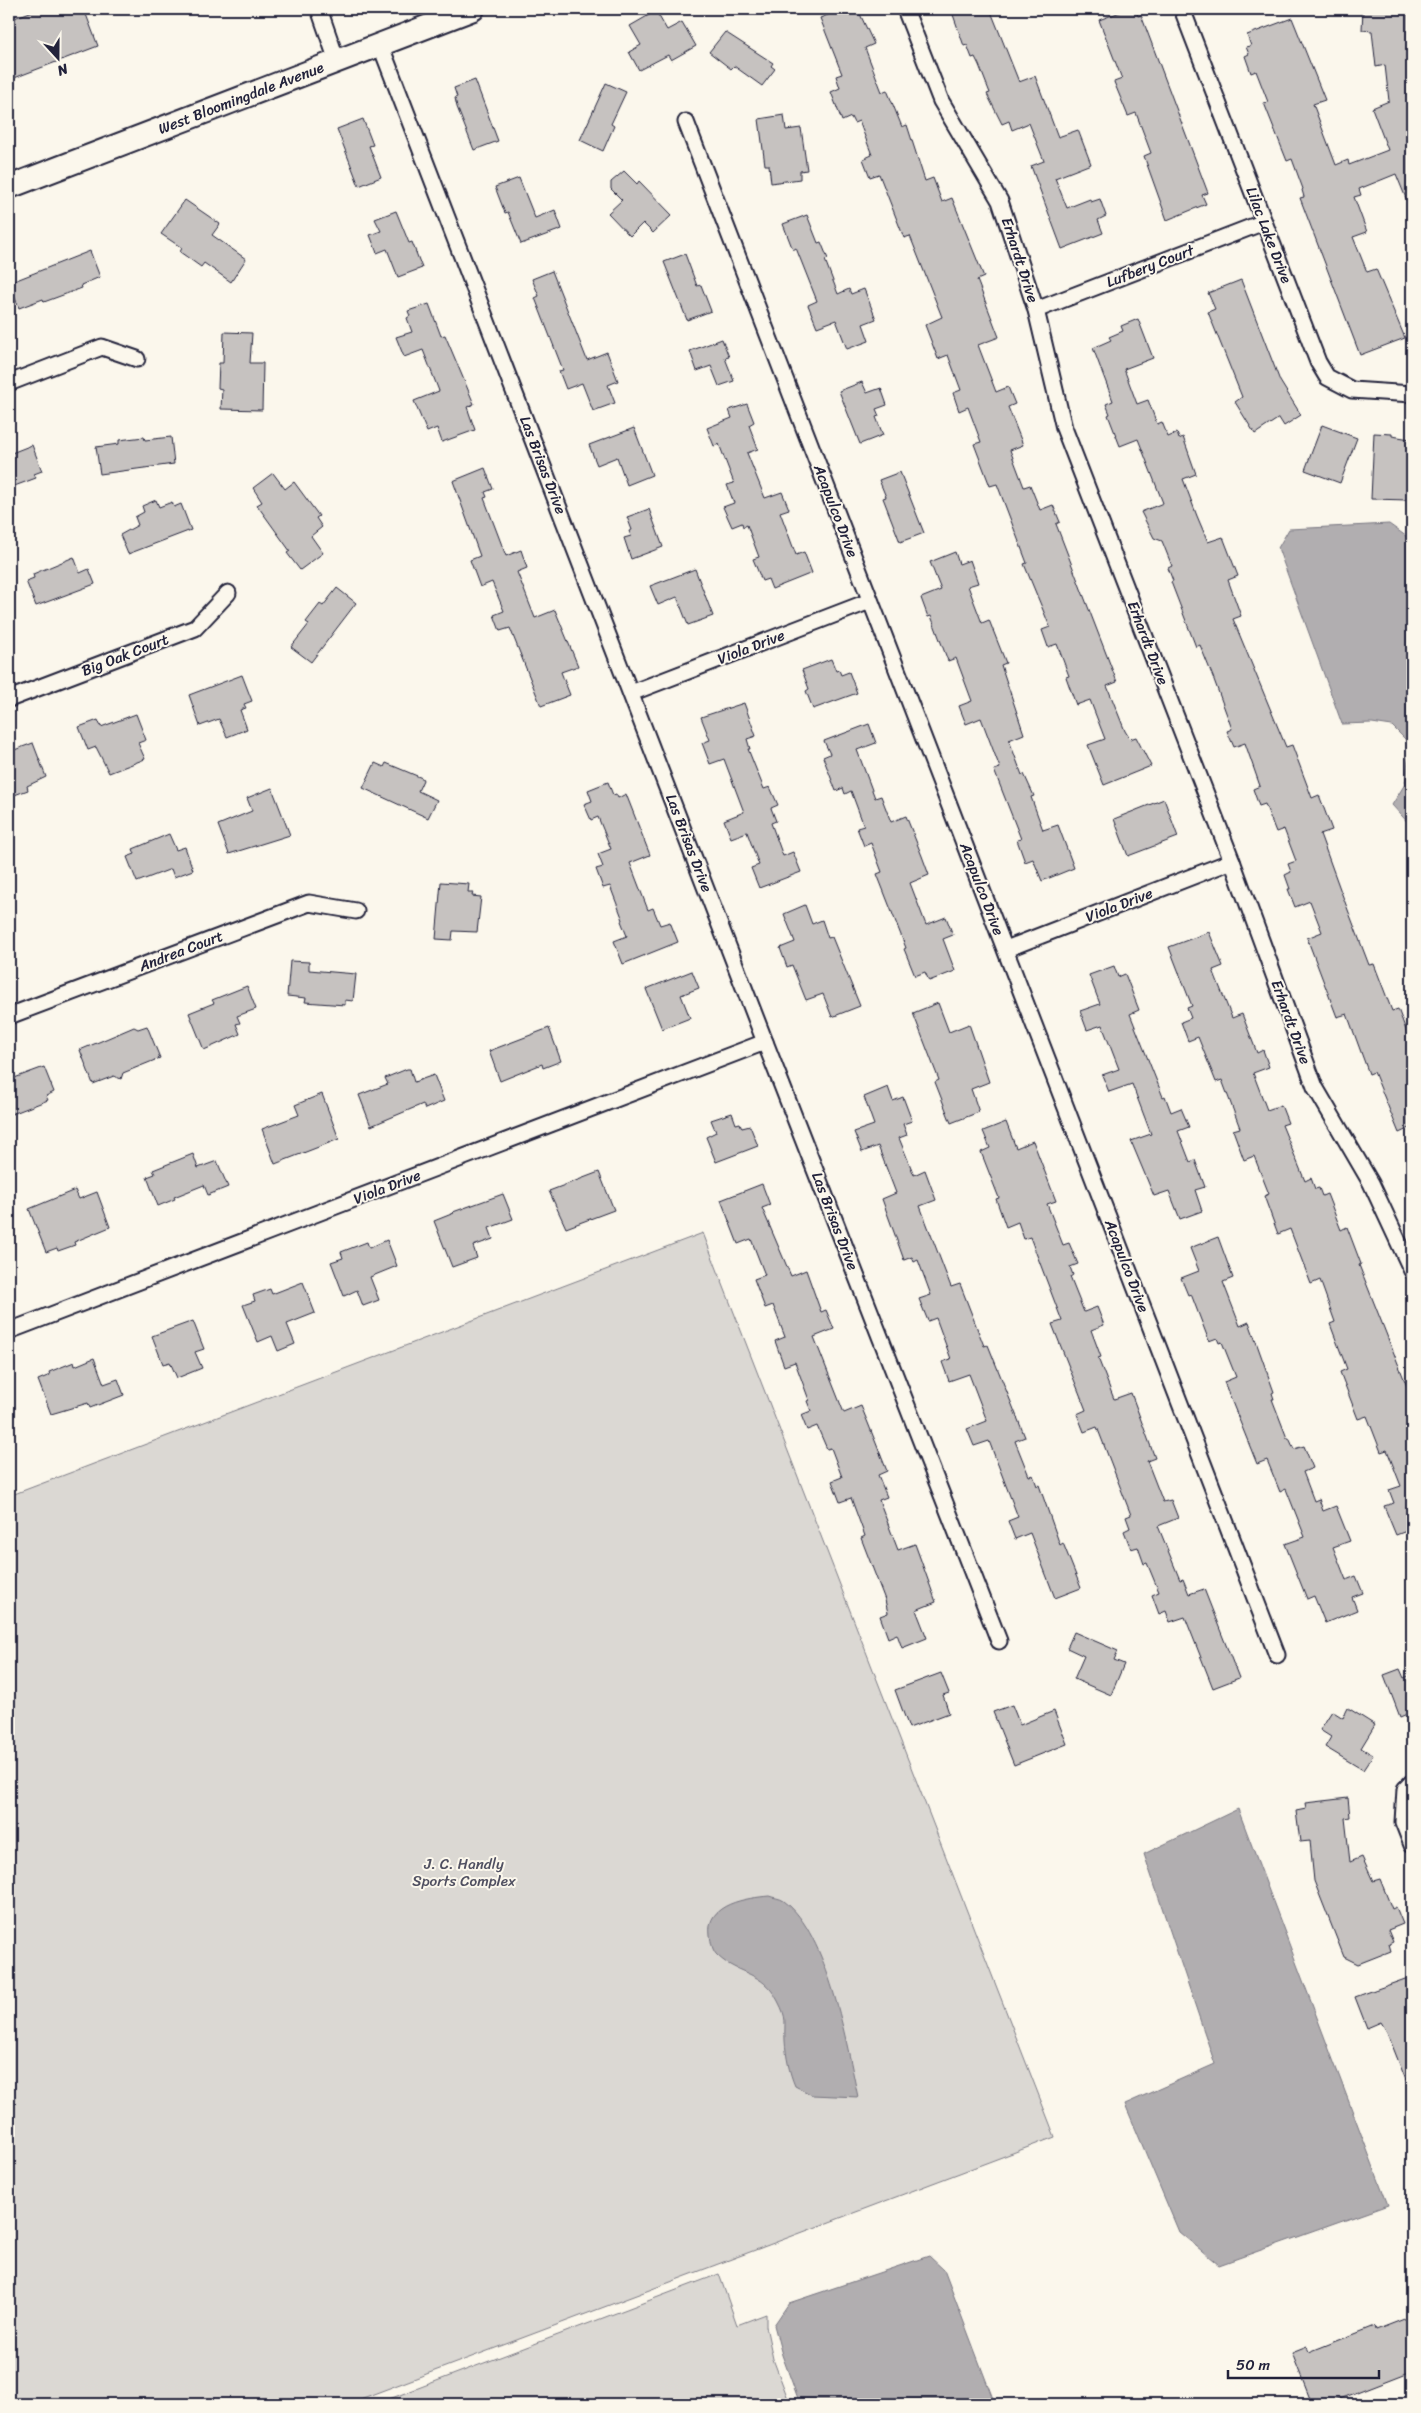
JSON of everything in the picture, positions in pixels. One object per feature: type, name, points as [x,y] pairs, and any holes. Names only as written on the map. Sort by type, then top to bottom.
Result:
[{"type":"main road","name":"West Bloomingdale Avenue","points":[[9,187],[473,9]]},
{"type":"street","points":[[319,9],[337,61]]},
{"type":"street","name":"Erhardt Drive","points":[[904,9],[941,101],[1000,201],[1036,310],[1064,428],[1232,861],[1314,1087],[1372,1183],[1412,1271]]},
{"type":"street","name":"Lilac Lake Drive","points":[[1182,9],[1318,362],[1327,377],[1352,390],[1412,394]]},
{"type":"street","name":"Las Brisas Drive","points":[[380,44],[765,1042],[999,1641]]},
{"type":"street","name":"Acapulco Drive","points":[[686,122],[1277,1655]]},
{"type":"street","name":"Lufbery Court","points":[[1036,310],[1264,222]]},
{"type":"street","points":[[9,383],[102,347],[137,359]]},
{"type":"street","name":"Big Oak Court","points":[[9,700],[195,628],[228,593]]},
{"type":"street","name":"Viola Drive","points":[[632,694],[870,601]]},
{"type":"street","name":"Viola Drive","points":[[1006,950],[1232,861]]},
{"type":"street","name":"Andrea Court","points":[[9,1016],[309,902],[356,911]]},
{"type":"street","name":"Viola Drive","points":[[9,1332],[765,1042]]},
{"type":"street","points":[[1412,1782],[1405,1789],[1403,1822],[1412,1845]]},
{"type":"green space","name":"J. C. Handly Sports Complex","points":[[703,1233],[1055,2137],[347,2404],[9,2404],[9,1496]]},
{"type":"green space","points":[[719,2274],[737,2325],[766,2314],[766,2326],[773,2359],[790,2404],[376,2404]]},
{"type":"shaded area","points":[[1389,524],[1410,539],[1412,545],[1412,827],[1392,805],[1405,784],[1410,744],[1392,726],[1372,723],[1342,724],[1278,548],[1289,529]]},
{"type":"shaded area","points":[[1238,1809],[1388,2205],[1219,2265],[1179,2232],[1125,2104],[1215,2064],[1144,1854]]},
{"type":"shaded area","points":[[769,1896],[784,1901],[799,1917],[813,1938],[833,1992],[858,2097],[812,2095],[795,2086],[787,2058],[784,2017],[778,2001],[772,1991],[758,1978],[726,1962],[713,1949],[710,1924],[714,1916],[721,1909],[750,1898]]},
{"type":"shaded area","points":[[929,2256],[944,2270],[995,2404],[800,2404],[782,2355],[774,2325],[789,2303]]},
{"type":"building","points":[[38,9],[84,9],[98,46],[9,80],[9,20]]},
{"type":"building","points":[[843,9],[854,9],[857,15],[860,14],[874,44],[865,48],[882,92],[887,90],[902,127],[907,125],[925,181],[933,178],[942,202],[952,198],[984,277],[977,280],[999,337],[978,345],[996,392],[1008,387],[1015,404],[1008,407],[1023,445],[1010,450],[1024,487],[1030,485],[1040,510],[1053,505],[1060,522],[1056,524],[1117,682],[1107,686],[1125,731],[1130,739],[1136,737],[1151,766],[1104,785],[1088,745],[1105,739],[1090,700],[1076,705],[1066,677],[1069,676],[1057,644],[1048,647],[1042,630],[1050,627],[1024,564],[1027,563],[997,484],[990,486],[974,444],[981,442],[968,407],[959,411],[953,393],[961,390],[948,355],[938,359],[925,325],[942,317],[910,236],[904,238],[879,174],[870,177],[863,159],[872,155],[859,121],[854,123],[851,117],[842,121],[831,92],[840,88],[836,76],[842,74],[820,18]]},
{"type":"building","points":[[951,9],[990,9],[1019,82],[1035,76],[1058,137],[1078,130],[1091,164],[1055,178],[1067,208],[1090,199],[1091,202],[1100,199],[1106,216],[1098,220],[1103,233],[1062,249],[1031,166],[1044,161],[1029,123],[1012,130],[1009,121],[1002,124],[987,94],[990,93],[979,65],[975,57],[972,58],[967,45],[964,46]]},
{"type":"building","points":[[1128,9],[1135,9],[1138,16],[1141,15],[1208,193],[1202,195],[1206,204],[1167,220],[1144,156],[1151,153],[1136,113],[1128,116],[1114,82],[1122,79],[1099,20]]},
{"type":"building","points":[[1363,9],[1412,9],[1412,213],[1396,174],[1359,189],[1361,195],[1354,197],[1367,232],[1353,237],[1367,272],[1376,269],[1405,338],[1360,355],[1300,198],[1304,197],[1303,189],[1292,159],[1287,161],[1264,103],[1268,102],[1256,71],[1251,73],[1245,56],[1249,54],[1246,47],[1251,46],[1247,35],[1292,18],[1325,100],[1313,104],[1336,165],[1348,160],[1349,165],[1388,150],[1372,108],[1389,101],[1385,65],[1376,67],[1372,31],[1362,30]]},
{"type":"building","points":[[656,11],[667,30],[682,22],[696,46],[671,60],[668,55],[639,70],[629,52],[641,45],[630,26]]},
{"type":"building","points":[[725,32],[773,63],[771,66],[775,69],[762,86],[734,66],[731,69],[709,52]]},
{"type":"building","points":[[475,80],[498,141],[474,150],[457,107],[455,98],[457,97],[454,88]]},
{"type":"building","points":[[606,83],[626,92],[611,124],[614,126],[603,151],[580,140]]},
{"type":"building","points":[[784,115],[786,130],[801,128],[807,170],[800,171],[800,179],[771,183],[769,165],[765,165],[759,119]]},
{"type":"building","points":[[363,119],[373,145],[369,146],[381,177],[359,186],[337,129]]},
{"type":"building","points":[[624,171],[637,184],[639,181],[672,215],[653,233],[643,223],[630,236],[608,213],[622,200],[611,189],[611,182]]},
{"type":"building","points":[[519,178],[535,218],[555,210],[562,229],[521,244],[508,212],[505,213],[495,187]]},
{"type":"building","points":[[185,200],[220,224],[212,235],[246,259],[231,282],[204,263],[201,267],[180,252],[182,248],[161,234]]},
{"type":"building","points":[[396,211],[409,243],[412,242],[422,268],[398,277],[387,249],[377,253],[370,235],[381,231],[375,219]]},
{"type":"building","points":[[807,215],[818,243],[821,242],[828,259],[825,260],[838,294],[849,289],[851,294],[864,289],[876,319],[863,324],[869,341],[847,349],[836,320],[817,327],[808,305],[817,301],[796,248],[793,250],[783,224]]},
{"type":"building","points":[[90,251],[100,277],[81,285],[82,288],[44,302],[43,299],[19,308],[9,283]]},
{"type":"building","points":[[685,254],[697,286],[701,285],[711,311],[687,320],[664,262]]},
{"type":"building","points":[[552,271],[587,360],[607,352],[618,381],[608,385],[615,403],[593,411],[582,383],[566,389],[559,371],[563,370],[535,298],[539,296],[532,279]]},
{"type":"building","points":[[1241,280],[1280,381],[1301,415],[1284,426],[1279,418],[1255,434],[1235,402],[1242,397],[1208,312],[1215,309],[1208,293]]},
{"type":"building","points":[[429,304],[441,336],[445,335],[474,404],[467,407],[475,430],[442,442],[437,428],[427,432],[414,401],[439,391],[423,350],[404,357],[396,337],[412,332],[407,318],[410,316],[408,311]]},
{"type":"building","points":[[1138,319],[1153,358],[1124,369],[1137,404],[1148,400],[1157,424],[1162,422],[1168,437],[1177,433],[1179,439],[1183,437],[1196,474],[1183,479],[1197,516],[1208,542],[1223,537],[1238,576],[1228,580],[1241,616],[1233,619],[1286,747],[1292,745],[1312,798],[1319,795],[1332,830],[1320,834],[1340,889],[1369,965],[1374,964],[1392,1011],[1398,1009],[1412,1046],[1412,1127],[1399,1133],[1374,1072],[1369,1074],[1347,1014],[1337,1017],[1307,938],[1322,932],[1310,901],[1295,907],[1288,889],[1290,889],[1285,875],[1291,872],[1288,864],[1296,861],[1284,829],[1276,832],[1265,804],[1259,806],[1253,789],[1260,786],[1245,743],[1234,747],[1227,731],[1232,729],[1213,677],[1200,645],[1196,647],[1171,582],[1173,581],[1168,568],[1172,566],[1162,541],[1154,538],[1141,512],[1163,503],[1138,439],[1120,446],[1108,415],[1110,414],[1106,404],[1113,401],[1093,348],[1111,340],[1109,337],[1123,331],[1121,326]]},
{"type":"building","points":[[224,332],[252,333],[250,363],[263,363],[262,410],[221,409],[222,389],[218,388],[219,363],[223,363]]},
{"type":"building","points":[[722,339],[729,357],[725,358],[734,381],[719,386],[711,366],[697,371],[690,351]]},
{"type":"building","points":[[862,382],[867,393],[881,388],[887,405],[876,409],[879,416],[876,417],[883,435],[860,444],[839,391]]},
{"type":"building","points":[[747,404],[754,422],[749,425],[758,449],[747,453],[765,498],[782,492],[789,509],[780,512],[796,555],[804,552],[812,573],[772,589],[768,579],[762,581],[753,559],[759,557],[747,525],[743,527],[742,523],[732,527],[723,507],[734,503],[727,485],[734,483],[719,444],[714,446],[707,428],[732,418],[729,410]]},
{"type":"building","points":[[1322,425],[1357,438],[1340,483],[1305,470]]},
{"type":"building","points":[[634,428],[652,475],[627,485],[617,457],[597,465],[589,445]]},
{"type":"building","points":[[1374,433],[1392,434],[1392,436],[1410,439],[1408,500],[1371,499]]},
{"type":"building","points":[[144,437],[145,440],[171,437],[174,464],[100,474],[96,447],[119,444],[119,440]]},
{"type":"building","points":[[32,445],[42,471],[34,474],[36,478],[9,488],[9,454]]},
{"type":"building","points":[[485,468],[493,489],[485,492],[487,497],[484,498],[506,556],[521,550],[527,568],[517,572],[535,618],[555,610],[578,666],[561,672],[570,695],[541,706],[510,628],[500,631],[494,615],[504,611],[492,582],[480,587],[470,560],[480,556],[453,481]]},
{"type":"building","points":[[900,472],[924,533],[900,542],[883,498],[886,497],[879,480]]},
{"type":"building","points":[[273,473],[285,489],[294,482],[319,516],[316,518],[322,527],[311,536],[323,553],[300,570],[287,553],[290,551],[257,505],[262,502],[253,488]]},
{"type":"building","points":[[156,500],[159,507],[172,502],[174,507],[181,504],[191,530],[128,554],[120,535],[138,525],[135,517],[144,512],[142,506]]},
{"type":"building","points":[[649,509],[663,547],[631,559],[624,538],[631,536],[629,531],[632,530],[627,517]]},
{"type":"building","points":[[955,552],[959,564],[970,560],[978,583],[968,586],[982,623],[989,620],[1006,663],[1001,665],[1024,734],[1009,740],[1022,775],[1024,774],[1034,796],[1031,797],[1043,830],[1058,825],[1074,868],[1042,881],[1033,859],[1025,862],[1017,840],[1021,839],[994,770],[1000,768],[981,718],[966,724],[959,706],[972,701],[956,658],[948,661],[931,616],[928,617],[921,598],[941,590],[930,562]]},
{"type":"building","points":[[74,557],[80,573],[89,569],[95,584],[36,606],[26,581],[34,578],[33,574]]},
{"type":"building","points":[[695,569],[713,616],[688,625],[677,597],[658,605],[650,586]]},
{"type":"building","points":[[337,588],[356,603],[311,662],[291,647],[309,624],[306,622],[320,604],[323,606]]},
{"type":"building","points":[[831,659],[836,671],[839,670],[841,675],[849,672],[857,693],[813,709],[806,691],[809,689],[802,670]]},
{"type":"building","points":[[242,675],[252,701],[244,704],[246,708],[240,710],[247,729],[227,737],[219,719],[200,726],[189,695]]},
{"type":"building","points":[[744,703],[756,736],[747,739],[750,749],[748,749],[764,789],[770,787],[778,805],[771,808],[776,821],[771,823],[783,856],[793,852],[801,872],[759,888],[751,868],[759,865],[747,832],[731,838],[724,820],[744,812],[724,759],[710,764],[702,743],[710,740],[701,717]]},
{"type":"building","points":[[136,714],[146,740],[138,743],[145,759],[109,773],[96,747],[88,750],[79,727],[98,720],[101,727]]},
{"type":"building","points":[[869,724],[876,743],[857,750],[875,798],[881,796],[891,822],[906,816],[929,875],[910,883],[926,925],[946,917],[953,935],[943,939],[955,971],[929,981],[925,972],[915,976],[877,874],[882,872],[871,843],[864,846],[857,828],[864,826],[851,791],[845,794],[843,788],[836,791],[823,757],[830,754],[824,741]]},
{"type":"building","points":[[33,743],[46,777],[27,786],[28,790],[9,797],[9,752]]},
{"type":"building","points":[[375,763],[384,767],[386,763],[422,778],[423,780],[418,791],[437,800],[428,818],[363,788]]},
{"type":"building","points":[[608,782],[613,795],[616,794],[618,798],[626,794],[650,855],[630,863],[648,910],[653,908],[660,925],[670,922],[678,942],[623,964],[614,941],[627,936],[621,921],[623,920],[610,886],[603,888],[596,869],[603,867],[598,854],[611,849],[598,817],[591,820],[584,804],[592,801],[588,790]]},
{"type":"building","points":[[272,788],[290,835],[229,854],[218,825],[252,811],[247,798]]},
{"type":"building","points":[[1164,799],[1178,837],[1128,856],[1114,819]]},
{"type":"building","points":[[169,834],[176,850],[185,847],[193,870],[174,877],[171,869],[137,882],[127,857],[135,854],[133,849]]},
{"type":"building","points":[[441,882],[469,884],[468,892],[473,892],[472,896],[481,897],[477,932],[453,931],[452,940],[436,939]]},
{"type":"building","points":[[805,905],[812,924],[822,920],[828,938],[832,937],[860,1006],[832,1017],[823,994],[806,1000],[792,965],[787,967],[780,948],[795,942],[784,914]]},
{"type":"building","points":[[1209,932],[1223,966],[1213,970],[1232,1018],[1242,1014],[1257,1053],[1263,1050],[1269,1067],[1253,1073],[1267,1110],[1281,1105],[1288,1123],[1282,1125],[1305,1181],[1311,1178],[1315,1189],[1319,1188],[1322,1196],[1327,1194],[1341,1230],[1347,1227],[1361,1264],[1359,1265],[1412,1399],[1412,1529],[1396,1535],[1384,1506],[1394,1503],[1389,1490],[1401,1486],[1387,1450],[1381,1452],[1367,1416],[1358,1419],[1340,1372],[1347,1369],[1330,1324],[1335,1322],[1320,1280],[1311,1284],[1290,1229],[1278,1234],[1264,1196],[1269,1194],[1254,1156],[1244,1160],[1233,1130],[1240,1128],[1222,1080],[1216,1082],[1198,1037],[1188,1041],[1181,1022],[1191,1018],[1187,1008],[1192,1006],[1169,947]]},
{"type":"building","points":[[290,961],[309,962],[309,970],[356,974],[353,1001],[345,1000],[345,1005],[305,1002],[306,998],[287,996]]},
{"type":"building","points":[[1114,966],[1118,977],[1125,974],[1139,1010],[1130,1014],[1163,1097],[1165,1096],[1171,1112],[1181,1108],[1189,1127],[1178,1131],[1190,1162],[1195,1160],[1205,1187],[1195,1190],[1202,1211],[1180,1219],[1169,1191],[1154,1196],[1131,1141],[1151,1134],[1132,1084],[1109,1092],[1102,1075],[1119,1069],[1102,1025],[1087,1030],[1080,1011],[1100,1004],[1089,975]]},
{"type":"building","points":[[692,971],[699,988],[681,995],[690,1018],[662,1029],[646,989]]},
{"type":"building","points":[[247,986],[256,1009],[237,1016],[240,1023],[236,1024],[240,1034],[204,1050],[189,1013],[214,1003],[212,1000]]},
{"type":"building","points":[[938,1003],[949,1032],[969,1024],[989,1082],[971,1089],[979,1112],[951,1123],[935,1082],[939,1080],[913,1013]]},
{"type":"building","points":[[147,1026],[160,1058],[123,1073],[121,1079],[114,1076],[93,1084],[80,1050],[134,1027],[138,1029]]},
{"type":"building","points":[[549,1028],[561,1061],[543,1068],[542,1064],[500,1081],[489,1051]]},
{"type":"building","points":[[44,1067],[54,1092],[46,1096],[48,1100],[12,1114],[9,1106],[9,1080]]},
{"type":"building","points":[[410,1069],[414,1082],[434,1075],[444,1101],[425,1109],[423,1104],[371,1126],[359,1095],[388,1084],[385,1078]]},
{"type":"building","points":[[888,1087],[893,1101],[903,1097],[912,1121],[903,1124],[907,1135],[899,1138],[914,1175],[925,1170],[936,1200],[920,1206],[951,1287],[960,1284],[984,1346],[988,1345],[1025,1437],[1015,1441],[1029,1476],[1033,1475],[1037,1486],[1039,1485],[1060,1545],[1063,1543],[1081,1588],[1055,1598],[1030,1533],[1015,1539],[1008,1521],[1018,1517],[989,1441],[974,1446],[967,1429],[987,1421],[969,1374],[949,1381],[942,1362],[951,1359],[936,1318],[928,1321],[919,1299],[931,1295],[918,1260],[914,1262],[912,1257],[904,1260],[882,1199],[896,1193],[878,1146],[862,1152],[854,1132],[874,1125],[864,1097]]},
{"type":"building","points":[[322,1094],[339,1139],[275,1164],[262,1129],[299,1115],[295,1105]]},
{"type":"building","points":[[732,1113],[736,1124],[740,1123],[742,1128],[750,1126],[758,1146],[716,1162],[706,1137],[716,1132],[711,1120]]},
{"type":"building","points":[[1006,1122],[1016,1148],[1033,1141],[1056,1201],[1047,1204],[1063,1245],[1069,1243],[1078,1264],[1070,1267],[1073,1275],[1070,1277],[1084,1312],[1097,1307],[1104,1325],[1091,1330],[1101,1357],[1098,1358],[1114,1399],[1131,1393],[1155,1458],[1147,1461],[1163,1502],[1171,1500],[1178,1518],[1158,1526],[1180,1580],[1183,1579],[1189,1594],[1204,1589],[1239,1678],[1213,1688],[1185,1617],[1170,1622],[1166,1611],[1159,1614],[1152,1595],[1159,1592],[1147,1563],[1144,1564],[1138,1547],[1131,1549],[1124,1531],[1130,1528],[1126,1517],[1131,1515],[1097,1427],[1084,1432],[1077,1414],[1086,1410],[1052,1324],[1062,1321],[1030,1237],[1024,1239],[1018,1222],[1006,1227],[996,1199],[999,1198],[981,1152],[990,1148],[983,1131]]},
{"type":"building","points":[[193,1154],[198,1168],[217,1161],[228,1187],[208,1195],[204,1185],[174,1197],[175,1199],[158,1206],[147,1177],[155,1174],[153,1170]]},
{"type":"building","points":[[599,1172],[614,1210],[566,1228],[549,1191]]},
{"type":"building","points":[[762,1184],[770,1205],[762,1208],[791,1276],[806,1270],[821,1312],[826,1310],[834,1329],[814,1337],[844,1413],[861,1406],[887,1471],[878,1475],[887,1497],[879,1500],[898,1550],[915,1544],[936,1602],[916,1610],[927,1638],[902,1648],[897,1634],[888,1638],[880,1616],[888,1613],[885,1600],[861,1538],[865,1536],[851,1498],[840,1502],[832,1481],[842,1477],[831,1448],[827,1449],[817,1426],[807,1430],[801,1415],[811,1411],[807,1401],[809,1400],[795,1362],[784,1366],[775,1341],[785,1337],[773,1305],[765,1308],[754,1279],[765,1275],[751,1239],[738,1244],[721,1200]]},
{"type":"building","points":[[75,1190],[79,1199],[97,1192],[110,1227],[74,1242],[75,1245],[58,1251],[57,1248],[46,1252],[29,1209]]},
{"type":"building","points":[[503,1194],[513,1219],[489,1228],[493,1239],[473,1246],[477,1258],[452,1267],[434,1221]]},
{"type":"building","points":[[1218,1237],[1233,1278],[1223,1282],[1240,1326],[1249,1322],[1274,1392],[1272,1393],[1274,1399],[1272,1399],[1287,1438],[1289,1438],[1294,1449],[1304,1446],[1313,1468],[1303,1472],[1314,1501],[1319,1499],[1323,1511],[1336,1506],[1350,1541],[1333,1547],[1346,1580],[1356,1576],[1363,1593],[1352,1597],[1357,1610],[1325,1623],[1314,1596],[1307,1599],[1285,1544],[1305,1537],[1286,1489],[1280,1492],[1267,1460],[1257,1464],[1224,1382],[1236,1377],[1222,1342],[1219,1343],[1217,1338],[1209,1341],[1191,1294],[1188,1295],[1181,1278],[1199,1271],[1190,1248]]},
{"type":"building","points":[[387,1240],[397,1266],[370,1277],[379,1300],[363,1306],[357,1290],[344,1296],[331,1262],[343,1258],[341,1252],[367,1242],[369,1248]]},
{"type":"building","points":[[303,1282],[315,1313],[287,1324],[295,1344],[278,1351],[272,1336],[258,1342],[243,1305],[255,1301],[253,1295],[270,1289],[272,1294]]},
{"type":"building","points":[[193,1321],[204,1349],[195,1352],[202,1368],[177,1378],[170,1362],[163,1364],[152,1336]]},
{"type":"building","points":[[94,1358],[104,1384],[118,1379],[124,1395],[90,1408],[88,1403],[51,1414],[38,1380],[50,1375],[49,1372],[74,1362],[75,1366]]},
{"type":"building","points":[[1074,1632],[1118,1651],[1114,1660],[1124,1664],[1111,1695],[1074,1679],[1084,1656],[1067,1648]]},
{"type":"building","points":[[1400,1669],[1404,1678],[1412,1674],[1412,1712],[1400,1717],[1384,1675]]},
{"type":"building","points":[[941,1673],[949,1693],[943,1695],[949,1713],[909,1728],[895,1690]]},
{"type":"building","points":[[1012,1705],[1020,1725],[1054,1711],[1067,1744],[1014,1765],[993,1712]]},
{"type":"building","points":[[1348,1708],[1375,1725],[1361,1748],[1373,1755],[1363,1770],[1325,1747],[1331,1737],[1320,1730],[1332,1711],[1343,1718]]},
{"type":"building","points":[[1348,1798],[1350,1817],[1345,1818],[1350,1862],[1362,1857],[1373,1881],[1380,1879],[1392,1909],[1396,1907],[1403,1924],[1388,1930],[1393,1942],[1389,1944],[1391,1951],[1358,1964],[1344,1957],[1314,1881],[1310,1841],[1300,1842],[1296,1811],[1306,1809],[1305,1803]]},
{"type":"building","points":[[1408,1978],[1412,1990],[1411,2093],[1387,2032],[1381,2022],[1367,2028],[1355,1997]]},
{"type":"building","points":[[1412,2316],[1412,2371],[1327,2404],[1312,2404],[1292,2353],[1307,2347],[1309,2352],[1375,2326],[1376,2330]]}]
